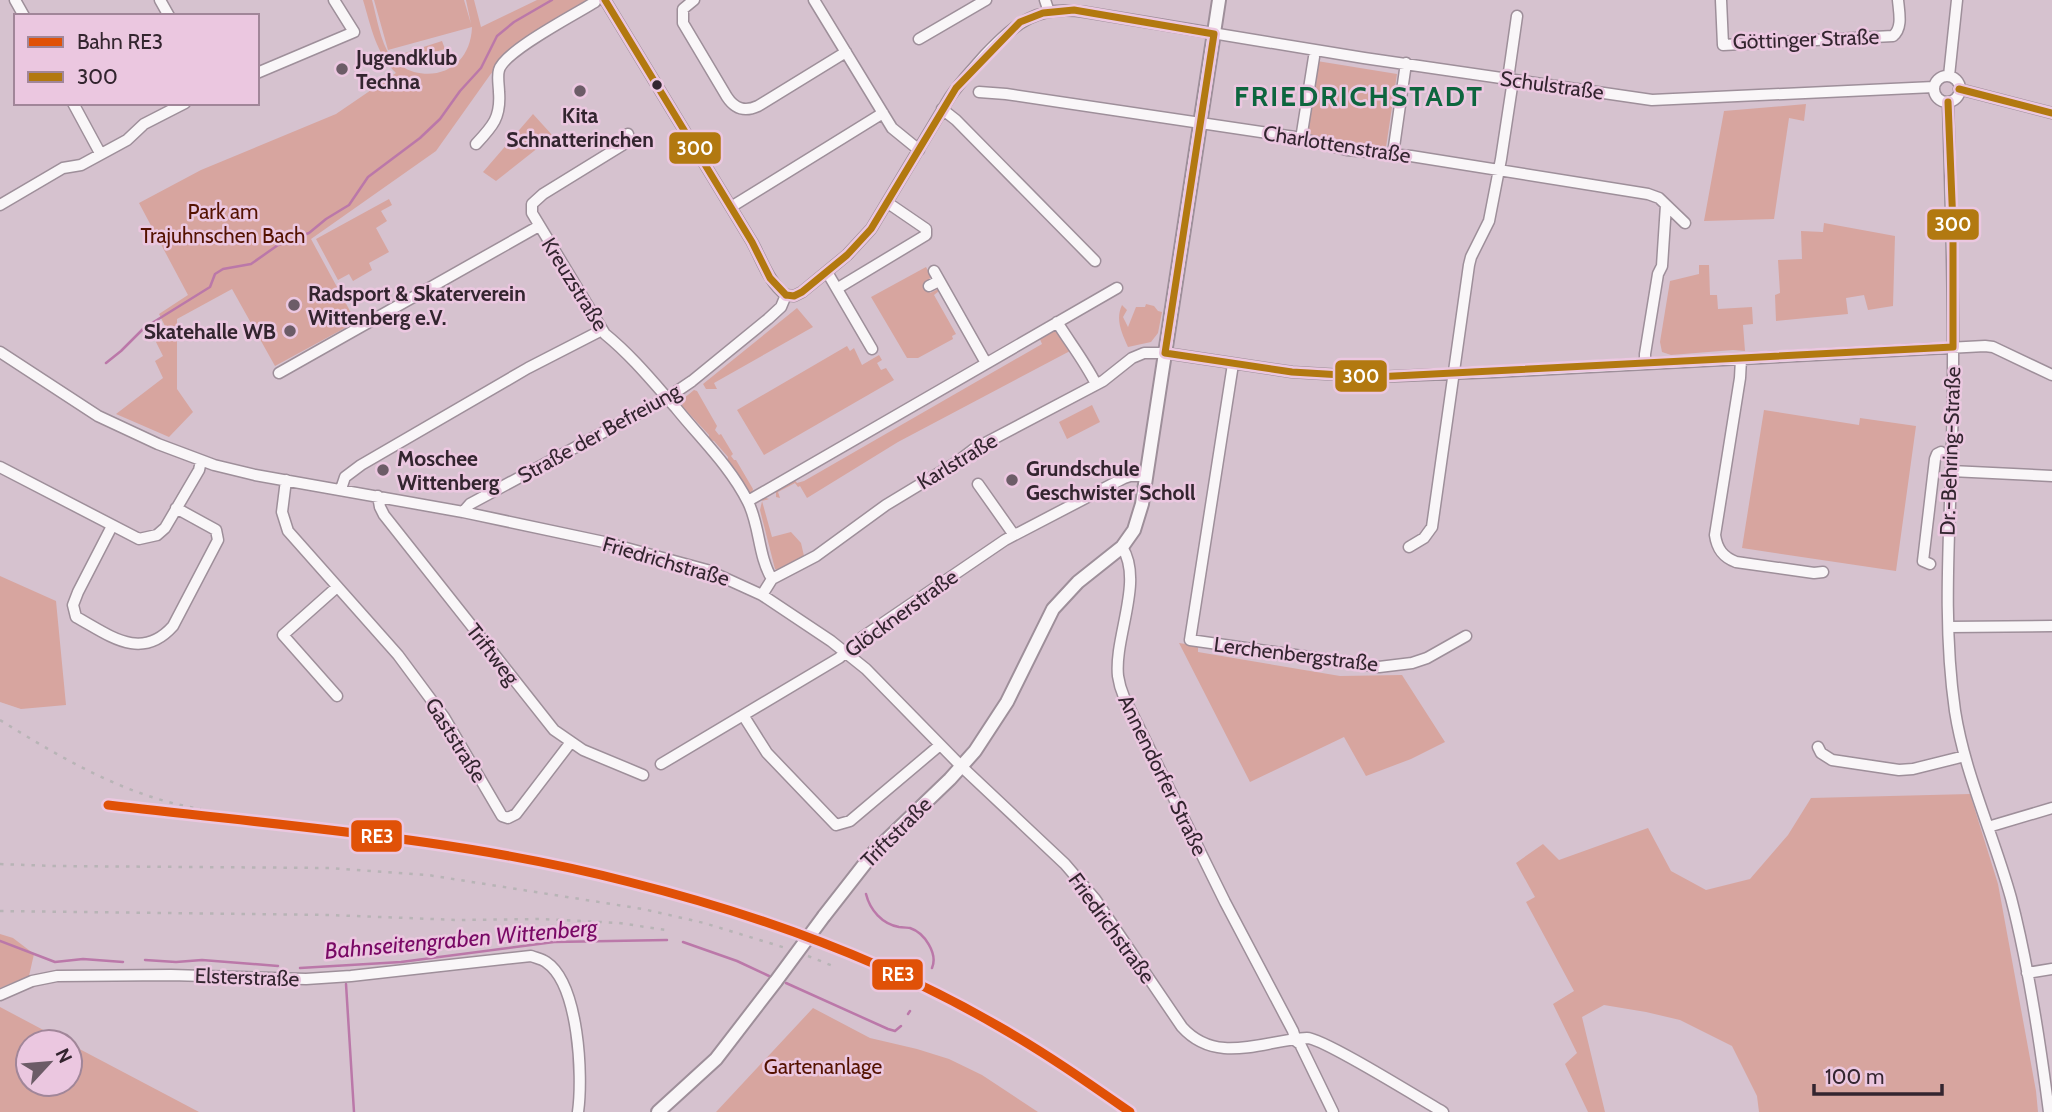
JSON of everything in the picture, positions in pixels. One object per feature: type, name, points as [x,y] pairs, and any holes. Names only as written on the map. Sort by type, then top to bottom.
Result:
[{"type":"main road","points":[[1122,547],[1137,523],[1147,477],[1219,0]]},
{"type":"main road","name":"Triftstraße","points":[[658,1112],[716,1059],[874,852],[962,767],[1007,702],[1053,609],[1078,582],[1122,547]]},
{"type":"street","points":[[259,71],[354,32],[334,0]]},
{"type":"street","points":[[694,0],[683,9],[683,23],[730,102],[741,109],[749,110],[758,106],[846,52]]},
{"type":"street","points":[[814,0],[883,113],[897,133],[919,150]]},
{"type":"street","points":[[919,39],[986,0]]},
{"type":"street","points":[[1045,0],[1049,12]]},
{"type":"street","name":"Göttinger Straße","points":[[1721,0],[1723,45],[1893,36],[1898,32],[1899,25],[1898,0]]},
{"type":"street","points":[[1949,76],[1957,0]]},
{"type":"street","points":[[476,144],[497,117],[500,106],[499,70],[511,54],[600,1],[731,207],[772,278],[786,295]]},
{"type":"street","name":"Schulstraße","points":[[1049,12],[1085,12],[1511,80],[1664,100],[1934,88]]},
{"type":"street","name":"Straße der Befreiung","points":[[463,512],[470,504],[667,398],[767,320],[781,307],[786,295],[797,294],[827,272],[862,240],[888,203],[942,109],[962,80],[1009,31],[1027,18],[1049,12]]},
{"type":"street","points":[[1409,547],[1424,538],[1432,527],[1471,257],[1487,225],[1499,169],[1517,16]]},
{"type":"street","points":[[1301,139],[1314,57]]},
{"type":"street","points":[[1394,148],[1406,63]]},
{"type":"street","points":[[1949,76],[1956,81],[1959,89],[1956,98],[1948,102],[1938,98],[1934,88],[1939,79],[1949,76]]},
{"type":"street","points":[[1959,89],[2052,113]]},
{"type":"street","name":"Charlottenstraße","points":[[979,92],[1006,93],[1200,122],[1348,149],[1499,169],[1648,194],[1659,198],[1685,223]]},
{"type":"street","name":"Dr.-Behring-Straße","points":[[1948,102],[1953,226],[1953,347],[1947,543],[1955,711],[1965,756],[2011,898],[2027,973],[2049,1112]]},
{"type":"street","points":[[74,105],[100,153]]},
{"type":"street","points":[[0,205],[63,168],[81,165],[127,140],[144,124],[181,105]]},
{"type":"street","points":[[942,109],[1095,261]]},
{"type":"street","points":[[731,207],[883,113]]},
{"type":"street","name":"Kreuzstraße","points":[[628,134],[629,141],[536,200],[532,204],[532,214],[602,330],[621,346],[723,462],[748,501],[756,520],[765,565],[772,579]]},
{"type":"street","points":[[838,288],[926,235],[926,229],[888,203]]},
{"type":"street","points":[[1645,364],[1644,355],[1658,274],[1662,266],[1666,205]]},
{"type":"street","name":"Kreuzstraße","points":[[279,373],[539,226]]},
{"type":"street","points":[[827,272],[872,349]]},
{"type":"street","points":[[929,286],[937,276],[986,363]]},
{"type":"street","points":[[748,501],[1117,288]]},
{"type":"street","points":[[1058,322],[1096,384]]},
{"type":"street","points":[[341,489],[345,477],[361,465],[528,368],[602,330]]},
{"type":"street","points":[[1166,354],[1338,376],[1453,374],[1993,347],[2052,375]]},
{"type":"street","name":"Friedrichstraße","points":[[0,352],[98,416],[201,461],[241,472],[560,532],[673,560],[718,574],[762,594],[866,669],[962,767],[1054,852],[1085,886],[1187,1033],[1200,1042],[1224,1050],[1287,1040],[1317,1040],[1443,1112]]},
{"type":"street","name":"Karlstraße","points":[[762,594],[772,579],[809,560],[902,494],[974,449],[1096,384],[1132,358],[1150,353],[1166,354]]},
{"type":"street","points":[[1741,359],[1716,530],[1717,546],[1723,554],[1736,562],[1823,572]]},
{"type":"street","name":"Lerchenbergstraße","points":[[1233,364],[1190,640],[1379,667],[1419,660],[1466,636]]},
{"type":"street","points":[[1930,564],[1923,561],[1935,459],[1941,452]]},
{"type":"street","points":[[0,467],[139,539],[148,538],[165,528],[201,461]]},
{"type":"street","points":[[1951,471],[2052,476]]},
{"type":"street","name":"Glöcknerstraße","points":[[660,764],[846,652],[864,636],[1014,535],[1124,478],[1135,475],[1147,477]]},
{"type":"street","name":"Gaststraße","points":[[286,480],[282,505],[285,524],[297,542],[398,655],[444,718],[502,817],[508,818],[516,814],[571,742]]},
{"type":"street","points":[[978,484],[1014,535]]},
{"type":"street","name":"Triftweg","points":[[378,496],[384,515],[554,730],[596,757],[643,775]]},
{"type":"street","points":[[112,526],[78,592],[73,605],[76,617],[122,642],[133,645],[143,643],[163,637],[173,626],[218,540],[216,530],[176,508]]},
{"type":"street","name":"Annendorfer Straße","points":[[1122,547],[1128,555],[1131,572],[1118,666],[1119,685],[1225,902],[1296,1041],[1303,1049],[1333,1112]]},
{"type":"street","points":[[337,587],[283,635],[337,696]]},
{"type":"street","points":[[1949,627],[2052,626]]},
{"type":"street","points":[[743,715],[767,753],[836,825],[850,821],[940,745]]},
{"type":"street","points":[[1818,747],[1821,753],[1832,760],[1899,770],[1965,756]]},
{"type":"street","points":[[1988,827],[2052,807]]},
{"type":"street","name":"Elsterstraße","points":[[0,995],[32,981],[57,976],[306,979],[531,956],[551,966],[565,990],[581,1055],[578,1112]]},
{"type":"street","points":[[2027,973],[2052,969]]},
{"type":"green space","name":"Park am Trajuhnschen Bach","points":[[363,0],[372,0],[381,37],[391,57],[407,69],[426,74],[446,70],[462,58],[471,39],[472,27],[388,50],[374,0],[464,0],[471,24],[466,0],[474,0],[481,27],[537,0],[592,0],[510,51],[436,151],[311,239],[356,322],[275,366],[232,289],[177,319],[177,389],[193,412],[169,437],[116,414],[163,378],[155,361],[163,356],[156,342],[166,328],[159,314],[188,295],[139,203],[201,170],[336,114],[396,73],[379,48]]},
{"type":"green space","points":[[442,41],[445,49],[402,62],[399,55]]},
{"type":"green space","points":[[1317,61],[1397,74],[1386,147],[1305,135]]},
{"type":"green space","points":[[1806,104],[1804,121],[1789,118],[1774,219],[1704,221],[1724,111]]},
{"type":"green space","points":[[533,114],[553,136],[496,181],[483,172]]},
{"type":"green space","points":[[389,199],[392,205],[381,211],[387,221],[376,228],[389,252],[369,263],[372,270],[353,281],[349,274],[338,280],[316,239]]},
{"type":"green space","points":[[1824,223],[1895,236],[1893,306],[1868,310],[1864,295],[1846,298],[1848,314],[1776,321],[1775,295],[1780,293],[1778,260],[1802,259],[1801,231],[1823,232]]},
{"type":"green space","points":[[1699,265],[1709,265],[1710,295],[1717,295],[1718,309],[1752,307],[1753,324],[1743,325],[1745,351],[1671,355],[1662,352],[1660,342],[1670,281],[1699,274]]},
{"type":"green space","points":[[926,267],[931,276],[926,285],[930,293],[938,289],[934,295],[956,334],[952,336],[953,339],[918,358],[907,358],[871,297]]},
{"type":"green space","points":[[1146,304],[1162,312],[1158,333],[1151,342],[1128,347],[1119,321],[1122,305],[1127,310],[1123,317],[1128,327],[1136,307],[1145,307]]},
{"type":"green space","points":[[797,308],[813,327],[714,383],[717,389],[706,389],[703,384]]},
{"type":"green space","points":[[1052,330],[1060,333],[1070,351],[898,442],[807,498],[795,483],[778,492],[780,498],[776,497],[776,490],[794,479],[797,483],[804,481],[1042,344],[1039,337]]},
{"type":"green space","points":[[847,346],[850,351],[854,348],[862,365],[879,355],[882,360],[877,363],[881,370],[886,368],[894,380],[764,455],[737,410]]},
{"type":"green space","points":[[694,390],[717,426],[715,430],[721,434],[733,454],[731,456],[753,489],[752,493],[744,487],[727,462],[728,457],[714,441],[709,440],[709,435],[682,406],[683,399]]},
{"type":"green space","points":[[1092,405],[1100,422],[1067,439],[1059,422]]},
{"type":"green space","points":[[1764,410],[1859,425],[1860,418],[1916,426],[1896,571],[1742,548]]},
{"type":"green space","points":[[762,501],[772,537],[791,532],[801,543],[804,556],[778,570],[775,569],[760,510]]},
{"type":"green space","points":[[0,576],[56,601],[66,705],[21,709],[0,702]]},
{"type":"green space","points":[[1179,643],[1198,646],[1198,652],[1340,676],[1402,675],[1445,742],[1411,759],[1366,776],[1344,737],[1250,782]]},
{"type":"green space","points":[[1970,794],[1998,884],[2038,1112],[1759,1112],[1757,1096],[1732,1046],[1680,1020],[1604,1005],[1582,1017],[1605,1112],[1588,1112],[1565,1064],[1577,1053],[1553,1004],[1574,991],[1526,902],[1535,897],[1516,863],[1543,844],[1559,860],[1648,828],[1671,871],[1706,890],[1750,879],[1788,835],[1811,798]]},
{"type":"green space","points":[[0,934],[13,938],[34,954],[29,976],[0,988]]},
{"type":"green space","points":[[0,1007],[40,1028],[14,1028],[14,1098],[84,1098],[84,1051],[199,1112],[0,1112]]},
{"type":"green space","name":"Gartenanlage","points":[[813,1008],[870,1038],[949,1059],[982,1075],[1038,1112],[716,1112]]},
{"type":"waterway","points":[[106,363],[144,328],[210,287],[215,274],[223,269],[251,264],[278,245],[309,233],[349,205],[368,177],[420,138],[440,119],[481,68],[497,36],[514,22],[552,0]]},
{"type":"waterway","name":"Bahnseitengraben Wittenberg","points":[[866,894],[870,905],[882,919],[921,934],[932,951],[932,968]]},
{"type":"waterway","name":"Bahnseitengraben Wittenberg","points":[[300,968],[401,962],[554,942],[667,940]]},
{"type":"waterway","name":"Bahnseitengraben Wittenberg","points":[[0,941],[55,962],[83,959],[123,962]]},
{"type":"waterway","name":"Bahnseitengraben Wittenberg","points":[[683,942],[737,961],[769,976]]},
{"type":"waterway","name":"Bahnseitengraben Wittenberg","points":[[145,960],[202,960],[278,966]]},
{"type":"waterway","name":"Bahnseitengraben Wittenberg","points":[[786,983],[888,1029],[895,1031],[901,1026]]},
{"type":"waterway","points":[[346,984],[354,1112]]},
{"type":"railway","points":[[0,720],[96,775],[147,796],[201,809]]},
{"type":"railway","points":[[0,864],[329,868],[428,875],[643,909],[704,923],[789,949]]},
{"type":"railway","points":[[0,911],[329,915],[458,920],[542,919],[619,923],[666,930]]},
{"type":"railway","points":[[808,956],[833,966]]},
{"type":"rail line","name":"RE3","points":[[108,805],[370,835],[500,854],[629,882],[725,909],[819,941],[955,1002],[1032,1046],[1130,1112]]},
{"type":"transit line","name":"300","points":[[605,0],[752,242],[770,278],[786,295]]},
{"type":"transit line","name":"300","points":[[786,295],[794,296],[802,292],[847,255],[871,229],[956,88],[1020,22],[1043,13],[1074,10],[1214,34]]},
{"type":"transit line","name":"300","points":[[1165,353],[1214,34]]},
{"type":"transit line","name":"300","points":[[1959,89],[2052,113]]},
{"type":"transit line","name":"300","points":[[1948,102],[1953,226],[1953,347]]},
{"type":"transit line","name":"300","points":[[1165,353],[1292,372],[1375,377],[1953,347]]},
{"type":"place","name":"Jugendklub Techna","points":[[342,69]]},
{"type":"place","name":"Kita Schnatterinchen","points":[[580,91]]},
{"type":"place","name":"Radsport & Skaterverein Wittenberg e.V.","points":[[294,305]]},
{"type":"place","name":"Skatehalle WB","points":[[290,331]]},
{"type":"place","name":"Moschee Wittenberg","points":[[383,470]]},
{"type":"place","name":"Grundschule Geschwister Scholl","points":[[1012,480]]},
{"type":"district","name":"FRIEDRICHSTADT","points":[[1359,96]]}]
